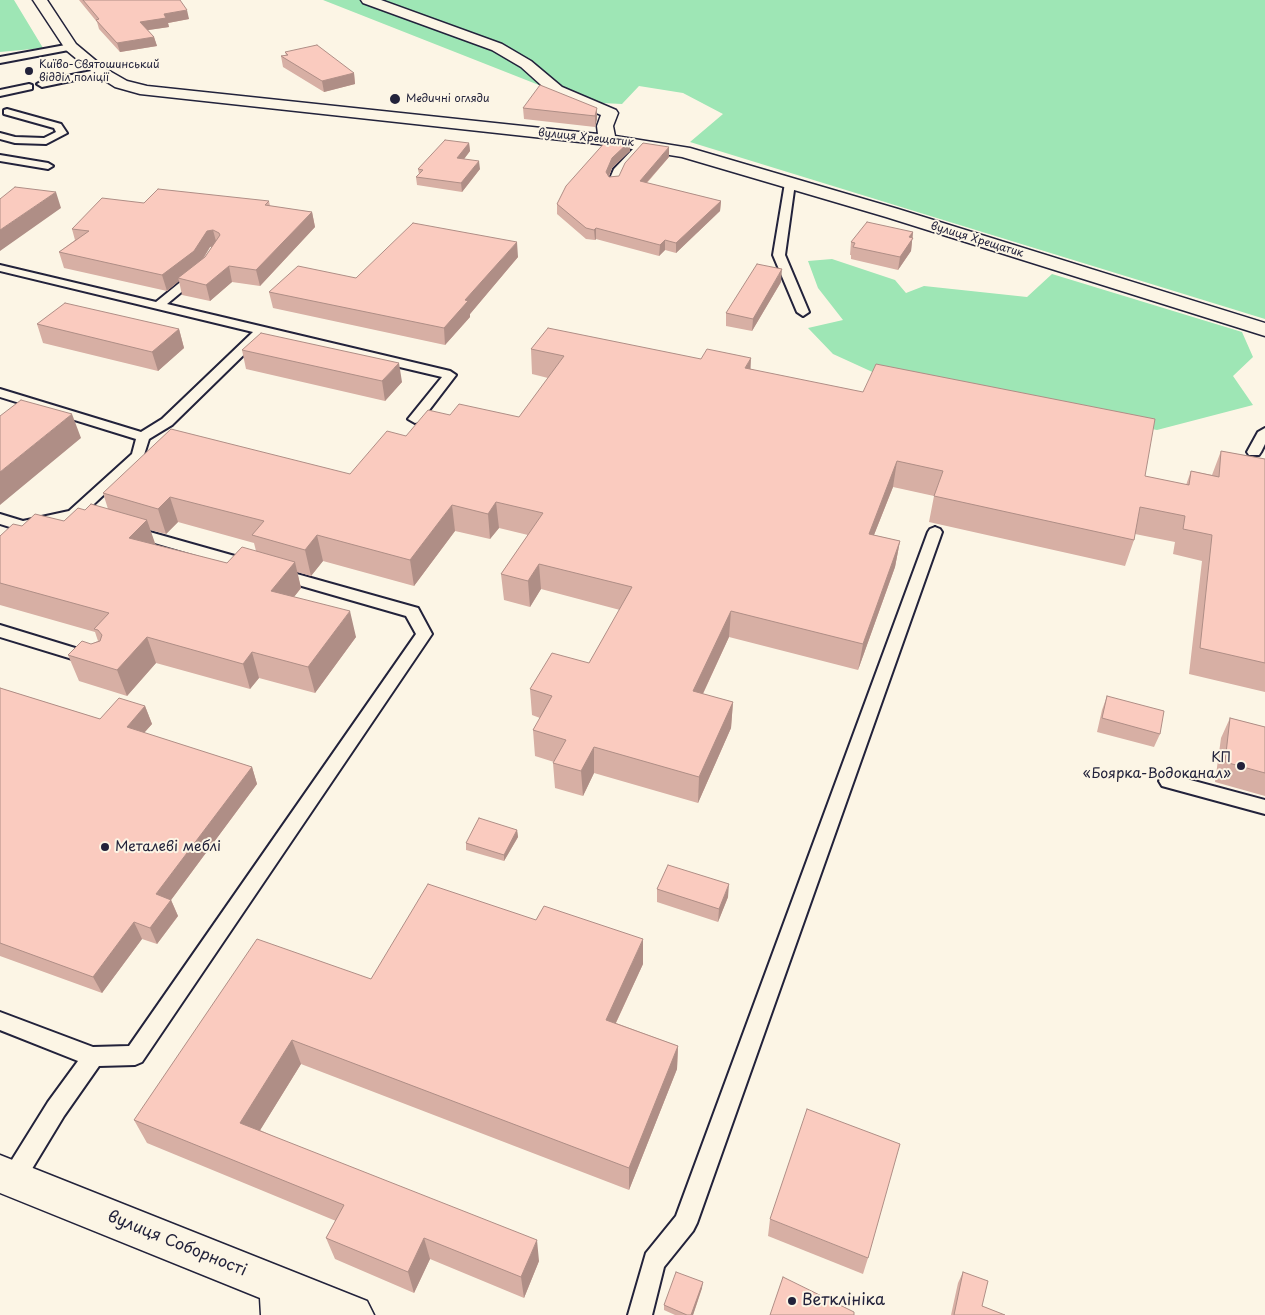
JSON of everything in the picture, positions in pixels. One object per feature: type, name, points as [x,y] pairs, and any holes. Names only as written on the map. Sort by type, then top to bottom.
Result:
[{"type":"street","name":"вулиця Хрещатик","points":[[40,0],[71,47],[101,72],[121,84],[146,91],[607,140],[684,152],[1265,330]]},
{"type":"street","points":[[368,0],[504,51],[526,64],[556,90],[610,113],[605,126],[607,140]]},
{"type":"street","name":"вулиця Соборності","points":[[6,1176],[280,1300],[353,1315]]},
{"type":"lane","points":[[0,60],[71,47]]},
{"type":"lane","points":[[44,88],[77,77],[101,72]]},
{"type":"lane","points":[[0,93],[28,87]]},
{"type":"lane","points":[[4,112],[17,106]]},
{"type":"lane","points":[[0,136],[15,140],[46,141],[62,133],[58,126],[4,112]]},
{"type":"lane","points":[[613,182],[618,171],[636,152],[640,144]]},
{"type":"lane","points":[[0,158],[48,166]]},
{"type":"lane","points":[[790,183],[779,255],[803,312]]},
{"type":"lane","points":[[158,306],[203,270],[208,263]]},
{"type":"lane","points":[[0,268],[450,375],[416,419]]},
{"type":"lane","points":[[0,283],[16,272]]},
{"type":"lane","points":[[74,515],[138,455],[143,437],[167,422],[261,331]]},
{"type":"lane","points":[[0,393],[143,437]]},
{"type":"lane","points":[[1254,452],[1265,432]]},
{"type":"lane","points":[[0,519],[23,526],[74,515],[93,521]]},
{"type":"lane","points":[[0,548],[23,526]]},
{"type":"lane","points":[[0,1021],[93,1057],[135,1055],[424,634],[412,612],[112,526]]},
{"type":"lane","points":[[640,1315],[654,1261],[685,1223],[935,532]]},
{"type":"lane","points":[[0,631],[102,662]]},
{"type":"lane","points":[[1168,781],[1265,807]]},
{"type":"lane","points":[[6,1176],[93,1057]]},
{"type":"green space","points":[[0,0],[14,0],[43,48],[0,52]]},
{"type":"green space","points":[[323,0],[1265,0],[1265,319],[690,142],[723,114],[683,93],[639,86],[622,104],[582,102]]},
{"type":"green space","points":[[832,259],[895,280],[906,293],[924,286],[1027,297],[1052,274],[1242,332],[1253,357],[1233,376],[1253,405],[1157,430],[879,375],[833,354],[808,328],[843,320],[818,288],[808,261]]},
{"type":"building","points":[[83,0],[180,0],[187,10],[164,14],[166,18],[140,22],[154,37],[117,43],[96,20],[99,19]]},
{"type":"building","points":[[317,45],[354,73],[322,81],[281,56],[288,55],[285,52]]},
{"type":"building","points":[[540,85],[597,108],[595,116],[523,108]]},
{"type":"building","points":[[445,140],[469,143],[457,158],[479,161],[461,183],[416,177],[423,170],[418,169]]},
{"type":"building","points":[[607,140],[630,141],[612,158],[606,172],[609,177],[619,176],[625,163],[643,143],[669,147],[640,181],[721,201],[676,243],[665,240],[660,245],[596,228],[594,230],[586,228],[557,204],[566,186]]},
{"type":"building","points":[[15,187],[56,192],[0,230],[0,199]]},
{"type":"building","points":[[158,189],[269,201],[265,205],[312,212],[256,270],[229,266],[206,285],[178,278],[205,257],[220,235],[213,230],[207,231],[194,251],[162,275],[59,252],[89,231],[72,229],[102,198],[144,203]]},
{"type":"building","points":[[867,222],[913,232],[909,237],[913,238],[900,257],[853,247],[855,243],[851,242]]},
{"type":"building","points":[[413,223],[517,242],[465,300],[468,301],[444,328],[269,292],[298,266],[356,278]]},
{"type":"building","points":[[757,264],[782,269],[753,319],[726,313]]},
{"type":"building","points":[[65,303],[179,329],[152,352],[37,324]]},
{"type":"building","points":[[548,328],[701,359],[707,349],[751,358],[745,368],[863,392],[876,364],[1155,419],[1145,476],[1189,485],[1191,471],[1219,477],[1221,451],[1265,459],[1265,663],[1200,648],[1212,535],[1183,529],[1185,516],[1140,507],[1134,540],[934,496],[943,471],[897,461],[869,534],[900,541],[863,644],[731,611],[693,691],[733,702],[699,777],[594,747],[581,771],[553,763],[566,740],[533,730],[552,696],[530,689],[552,653],[589,663],[632,587],[539,564],[528,581],[501,574],[543,513],[496,502],[488,514],[452,505],[410,560],[317,535],[305,550],[252,535],[264,521],[170,497],[158,509],[103,493],[171,429],[350,474],[387,431],[406,436],[428,410],[450,415],[459,404],[519,417],[564,356],[531,349]]},
{"type":"building","points":[[261,333],[399,363],[382,381],[242,350]]},
{"type":"building","points":[[21,400],[72,414],[0,472],[0,416]]},
{"type":"building","points":[[91,504],[147,520],[129,538],[227,563],[242,547],[295,562],[271,591],[350,611],[308,667],[252,652],[243,664],[147,637],[117,670],[68,655],[82,641],[91,644],[100,641],[102,635],[98,630],[94,629],[109,613],[0,583],[0,536],[13,524],[22,526],[35,514],[64,521],[78,508],[85,510]]},
{"type":"building","name":"Металеві меблі","points":[[0,688],[100,719],[119,698],[145,706],[127,727],[252,767],[156,894],[171,900],[150,928],[134,922],[93,977],[0,943]]},
{"type":"building","points":[[1107,696],[1164,711],[1160,734],[1102,718]]},
{"type":"building","points":[[1230,718],[1265,727],[1265,773],[1225,762]]},
{"type":"building","points":[[479,818],[517,830],[504,855],[466,843]]},
{"type":"building","points":[[668,865],[729,884],[719,909],[657,889]]},
{"type":"building","points":[[428,884],[536,920],[544,906],[643,939],[606,1020],[678,1046],[629,1168],[292,1040],[240,1123],[537,1240],[521,1277],[424,1238],[408,1272],[326,1238],[344,1205],[134,1120],[257,939],[371,979]]},
{"type":"building","points":[[807,1109],[900,1144],[868,1258],[770,1219]]},
{"type":"building","points":[[676,1272],[703,1282],[691,1315],[664,1305]]},
{"type":"building","points":[[963,1272],[988,1281],[982,1306],[1005,1315],[954,1315]]},
{"type":"building","points":[[783,1277],[854,1312],[854,1315],[770,1315]]},
{"type":"place","name":"Київо-Святошинський відділ поліції","points":[[29,71]]},
{"type":"place","name":"Медичні огляди","points":[[395,99]]},
{"type":"place","name":"КП «Боярка-Водоканал»","points":[[1241,766]]},
{"type":"place","name":"Металеві меблі","points":[[105,847]]},
{"type":"place","name":"Ветклініка","points":[[792,1301]]}]
